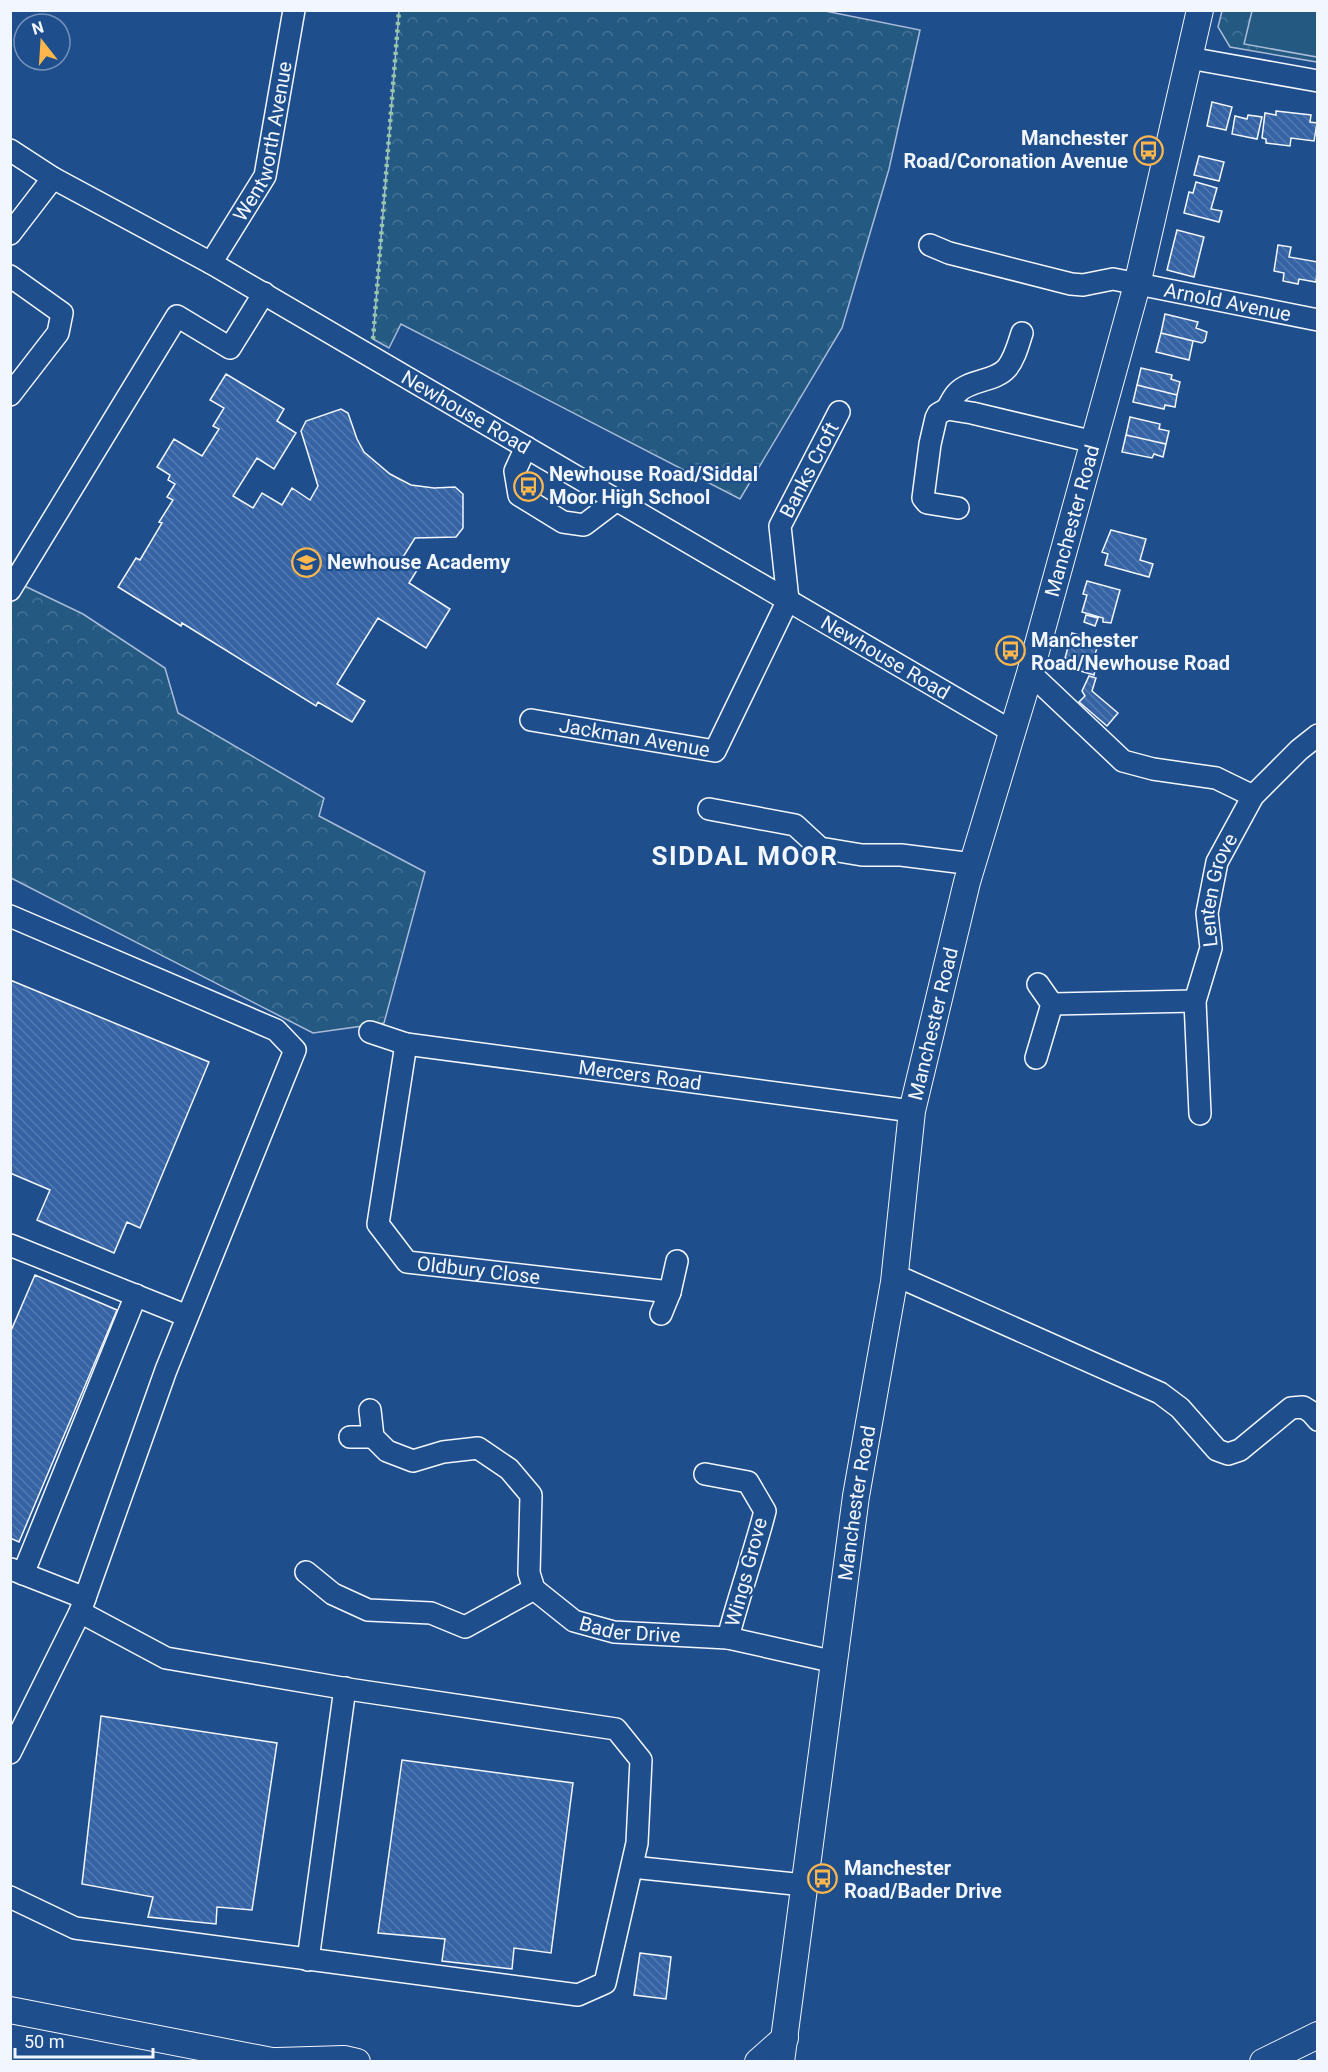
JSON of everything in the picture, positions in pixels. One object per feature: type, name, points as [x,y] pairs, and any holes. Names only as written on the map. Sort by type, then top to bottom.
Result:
[{"type":"main road","name":"Manchester Road","points":[[783,2050],[856,1496],[894,1278],[912,1111],[973,864],[1030,673],[1137,285],[1200,10]]},
{"type":"main road","points":[[10,2010],[277,2061],[344,2059],[357,2061]]},
{"type":"main road","points":[[1263,2061],[1317,2035]]},
{"type":"main road","points":[[1292,2061],[1317,2035]]},
{"type":"main road","points":[[758,2061],[783,2050]]},
{"type":"street","name":"Wentworth Avenue","points":[[211,263],[265,176],[294,10]]},
{"type":"street","points":[[1189,58],[1317,81]]},
{"type":"street","name":"Newhouse Road","points":[[10,150],[53,178],[264,293],[1013,732]]},
{"type":"street","points":[[10,234],[53,178]]},
{"type":"street","name":"Arnold Avenue","points":[[930,245],[949,253],[1071,284],[1083,285],[1113,279],[1317,320]]},
{"type":"street","points":[[10,276],[62,313],[58,333],[10,395]]},
{"type":"street","points":[[10,590],[177,316],[230,348],[264,293]]},
{"type":"street","points":[[958,508],[927,503],[923,498],[936,418],[938,414],[947,409],[957,393],[964,388],[1006,369],[1014,356],[1022,333]]},
{"type":"street","points":[[947,409],[972,412],[1094,442]]},
{"type":"street","name":"Banks Croft","points":[[788,600],[780,526],[839,412]]},
{"type":"street","points":[[526,447],[515,471],[519,495],[563,522],[584,525],[617,500]]},
{"type":"street","name":"Jackman Avenue","points":[[531,720],[715,752],[788,600]]},
{"type":"street","points":[[1030,673],[1123,761],[1153,769],[1188,764],[1253,796]]},
{"type":"street","name":"Lenten Grove","points":[[1200,1114],[1195,1002],[1211,948],[1207,913],[1217,862],[1253,796],[1317,735]]},
{"type":"street","points":[[709,809],[795,825],[820,848],[862,855],[901,855],[973,864]]},
{"type":"street","points":[[10,916],[276,1030],[295,1050],[166,1370],[83,1605],[10,1753]]},
{"type":"street","points":[[1038,984],[1052,1004]]},
{"type":"street","points":[[1052,1004],[1195,1002]]},
{"type":"street","points":[[1036,1058],[1052,1004]]},
{"type":"street","name":"Mercers Road","points":[[370,1032],[406,1044],[912,1111]]},
{"type":"street","name":"Oldbury Close","points":[[406,1044],[378,1224],[407,1262],[670,1292]]},
{"type":"street","points":[[10,1245],[187,1316]]},
{"type":"street","points":[[661,1314],[670,1292],[677,1261]]},
{"type":"street","points":[[894,1278],[906,1280],[1160,1393],[1180,1408],[1217,1450],[1228,1454],[1240,1450],[1291,1408],[1303,1407],[1317,1420]]},
{"type":"street","points":[[10,1897],[75,1928],[578,1995],[605,1983],[632,1867],[637,1843],[641,1760],[616,1729],[166,1658],[83,1605],[17,1571],[136,1295]]},
{"type":"street","points":[[306,1572],[333,1594],[368,1610],[431,1613],[465,1627],[534,1589],[529,1573],[531,1495],[509,1469],[478,1448],[443,1452],[413,1461],[387,1451],[373,1437],[370,1410]]},
{"type":"street","points":[[350,1437],[373,1437]]},
{"type":"street","name":"Wings Grove","points":[[705,1474],[748,1482],[765,1511],[728,1638]]},
{"type":"street","name":"Bader Drive","points":[[534,1589],[574,1621],[614,1632],[728,1638],[835,1662]]},
{"type":"street","points":[[308,1960],[345,1688]]},
{"type":"street","points":[[632,1867],[804,1885]]},
{"type":"green space","points":[[820,10],[920,30],[889,169],[842,328],[740,499],[401,324],[389,348],[373,339],[399,11]]},
{"type":"green space","points":[[1222,11],[1317,11],[1317,62],[1230,47],[1218,27]]},
{"type":"green space","points":[[1252,11],[1317,11],[1317,57],[1244,44]]},
{"type":"green space","points":[[10,579],[83,614],[165,668],[178,713],[324,798],[319,816],[425,872],[384,1023],[313,1033],[11,878]]},
{"type":"building","points":[[1212,102],[1232,107],[1226,130],[1207,126]]},
{"type":"building","points":[[1276,111],[1311,115],[1310,122],[1317,123],[1314,141],[1291,138],[1290,146],[1266,143],[1266,139],[1262,138],[1265,113],[1276,115]]},
{"type":"building","points":[[1248,115],[1262,117],[1257,139],[1232,134],[1235,116],[1247,119]]},
{"type":"building","points":[[1199,156],[1224,162],[1219,181],[1194,175]]},
{"type":"building","points":[[1196,182],[1217,188],[1211,209],[1222,211],[1219,222],[1184,213],[1189,192],[1193,193]]},
{"type":"building","points":[[1177,230],[1204,237],[1194,277],[1167,270]]},
{"type":"building","points":[[1278,245],[1291,247],[1289,257],[1318,262],[1316,282],[1299,279],[1298,284],[1283,281],[1284,273],[1274,271]]},
{"type":"building","points":[[1165,314],[1198,322],[1196,328],[1207,332],[1205,341],[1202,343],[1161,333]]},
{"type":"building","points":[[1161,333],[1193,341],[1189,360],[1156,352]]},
{"type":"building","points":[[1141,368],[1172,375],[1171,379],[1180,382],[1177,395],[1137,385]]},
{"type":"building","points":[[226,374],[284,409],[277,421],[296,433],[274,469],[257,458],[233,496],[253,508],[262,493],[282,505],[292,488],[310,500],[318,486],[301,431],[306,421],[341,409],[348,413],[364,452],[390,474],[411,485],[434,488],[455,487],[463,494],[463,528],[456,537],[415,538],[403,557],[419,567],[409,583],[450,609],[426,648],[378,618],[337,684],[365,701],[352,722],[318,702],[316,706],[182,623],[181,626],[118,587],[136,558],[140,560],[173,500],[167,497],[175,484],[168,480],[170,475],[157,467],[174,439],[202,456],[219,429],[213,426],[224,408],[210,400]]},
{"type":"building","points":[[1137,385],[1177,395],[1175,407],[1165,405],[1164,409],[1133,402]]},
{"type":"building","points":[[1130,417],[1160,424],[1159,429],[1169,431],[1166,444],[1126,435]]},
{"type":"building","points":[[1126,435],[1166,444],[1163,457],[1154,454],[1152,458],[1122,452]]},
{"type":"building","points":[[1111,530],[1146,539],[1140,560],[1153,564],[1149,577],[1105,565],[1108,554],[1102,552]]},
{"type":"building","points":[[1087,581],[1120,590],[1111,623],[1103,622],[1103,618],[1082,612],[1087,595],[1083,594]]},
{"type":"building","points":[[1086,615],[1098,618],[1095,626],[1084,622]]},
{"type":"building","points":[[1072,633],[1099,641],[1093,661],[1097,661],[1094,675],[1070,668],[1072,660],[1065,658]]},
{"type":"building","points":[[1089,676],[1096,678],[1092,691],[1118,713],[1107,726],[1079,702],[1085,696],[1082,691]]},
{"type":"building","points":[[10,980],[209,1062],[140,1228],[127,1222],[114,1253],[37,1220],[50,1190],[10,1173]]},
{"type":"building","points":[[35,1275],[117,1310],[19,1542],[10,1538],[10,1333]]},
{"type":"building","points":[[101,1716],[277,1743],[252,1910],[217,1907],[216,1924],[148,1917],[153,1897],[82,1884]]},
{"type":"building","points":[[402,1760],[573,1783],[551,1953],[514,1948],[512,1969],[442,1961],[445,1939],[378,1933]]},
{"type":"building","points":[[640,1953],[671,1957],[666,1999],[634,1995]]},
{"type":"hedge","points":[[373,339],[399,10]]},
{"type":"place","name":"Manchester Road/Coronation Avenue","points":[[1149,150]]},
{"type":"place","name":"Newhouse Road/Siddal Moor High School","points":[[528,486]]},
{"type":"place","name":"Newhouse Academy","points":[[306,562]]},
{"type":"place","name":"Manchester Road/Newhouse Road","points":[[1010,651]]},
{"type":"place","name":"Manchester Road/Bader Drive","points":[[823,1879]]},
{"type":"district","name":"SIDDAL MOOR","points":[[745,856]]}]
